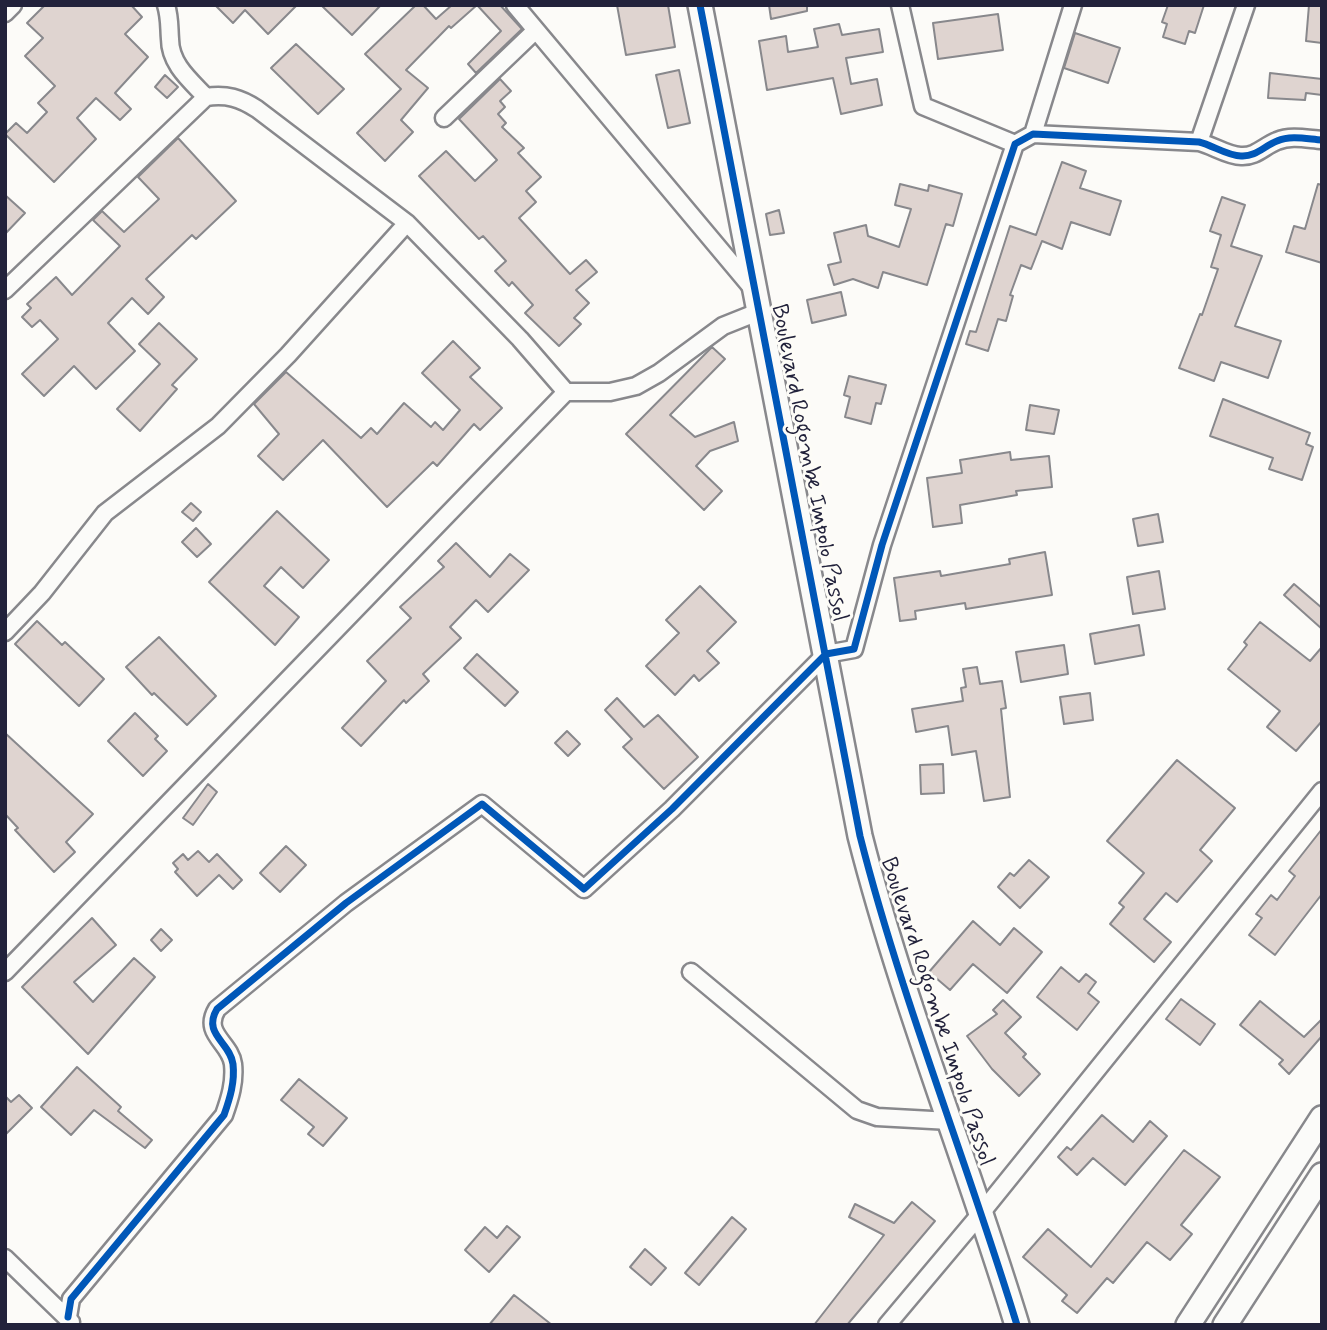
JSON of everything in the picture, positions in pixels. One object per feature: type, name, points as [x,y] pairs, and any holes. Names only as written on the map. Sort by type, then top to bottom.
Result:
[{"type":"street","points":[[5,13],[13,5]]},
{"type":"street","points":[[166,5],[171,24],[173,59],[206,97]]},
{"type":"street","points":[[5,972],[566,392],[610,392],[636,386],[659,373],[756,300],[515,5]]},
{"type":"street","name":"Boulevard Rogombe Impolo Passol","points":[[700,5],[860,836],[876,899],[982,1212],[1017,1325]]},
{"type":"street","points":[[900,5],[923,106],[1016,144]]},
{"type":"street","points":[[1033,134],[1073,5]]},
{"type":"street","points":[[1199,142],[1246,5]]},
{"type":"street","points":[[444,118],[536,30]]},
{"type":"street","points":[[5,290],[206,97],[223,94],[242,99],[257,109],[407,223],[520,339],[566,392]]},
{"type":"street","points":[[71,1321],[71,1299],[224,1115],[232,1090],[233,1062],[212,1029],[212,1016],[217,1009],[346,903],[482,804],[584,889],[672,809],[826,654],[854,649],[883,545],[1016,144],[1033,134],[1199,142],[1217,146],[1237,157],[1252,156],[1277,141],[1293,137],[1322,140]]},
{"type":"street","points":[[5,632],[41,593],[105,513],[218,426],[288,355],[407,223]]},
{"type":"street","points":[[887,1325],[982,1212],[1322,791]]},
{"type":"street","points":[[691,972],[857,1110],[877,1117],[950,1121]]},
{"type":"street","points":[[1188,1325],[1322,1118]]},
{"type":"street","points":[[1225,1325],[1322,1175]]},
{"type":"street","points":[[5,1258],[71,1321]]},
{"type":"building","points":[[45,5],[131,5],[142,17],[125,34],[148,57],[115,93],[131,109],[120,120],[96,98],[77,118],[96,139],[54,182],[5,134],[16,123],[27,133],[47,112],[38,103],[55,86],[25,56],[43,38],[27,23]]},
{"type":"building","points":[[215,5],[297,5],[268,34],[245,10],[233,23]]},
{"type":"building","points":[[321,5],[381,5],[352,35]]},
{"type":"building","points":[[416,5],[423,5],[436,19],[452,5],[477,5],[451,28],[449,26],[406,70],[428,88],[401,120],[413,132],[385,161],[357,133],[401,89],[365,54]]},
{"type":"building","points":[[477,5],[500,5],[522,29],[476,73],[468,64],[501,31]]},
{"type":"building","points":[[617,5],[668,5],[675,47],[626,55]]},
{"type":"building","points":[[769,5],[807,5],[807,11],[771,19]]},
{"type":"building","points":[[1168,5],[1204,5],[1195,33],[1189,31],[1185,44],[1163,37],[1167,24],[1162,22]]},
{"type":"building","points":[[1309,5],[1322,5],[1322,43],[1306,41]]},
{"type":"building","points":[[998,14],[1003,50],[938,59],[933,23]]},
{"type":"building","points":[[839,24],[842,35],[879,29],[883,52],[846,58],[851,84],[877,79],[882,105],[841,114],[833,78],[767,90],[759,41],[786,36],[788,52],[818,47],[814,29]]},
{"type":"building","points":[[1075,33],[1120,48],[1108,83],[1064,68]]},
{"type":"building","points":[[296,44],[344,89],[318,114],[271,68]]},
{"type":"building","points":[[679,70],[690,123],[668,128],[656,75]]},
{"type":"building","points":[[1270,73],[1322,79],[1322,95],[1306,93],[1305,100],[1268,98]]},
{"type":"building","points":[[165,75],[178,87],[167,98],[155,87]]},
{"type":"building","points":[[500,79],[511,91],[500,101],[505,107],[498,114],[506,123],[502,127],[524,148],[518,153],[541,177],[526,191],[536,202],[519,218],[570,274],[586,260],[597,272],[576,290],[589,303],[574,318],[581,324],[559,346],[525,313],[533,305],[512,282],[509,286],[495,271],[506,261],[483,236],[479,239],[419,176],[446,151],[475,181],[497,160],[459,119]]},
{"type":"building","points":[[178,138],[236,201],[196,239],[192,235],[146,279],[164,297],[148,314],[132,298],[108,323],[135,351],[96,389],[74,366],[44,396],[22,374],[58,339],[40,320],[32,327],[22,317],[31,308],[27,304],[56,277],[72,295],[120,246],[93,220],[102,211],[124,232],[159,199],[138,177]]},
{"type":"building","points":[[1062,162],[1086,171],[1080,188],[1121,201],[1110,235],[1071,222],[1062,249],[1042,241],[1031,269],[1021,265],[1010,295],[1013,296],[1006,321],[998,319],[988,351],[966,344],[970,331],[976,332],[1010,226],[1036,235]]},
{"type":"building","points":[[900,184],[928,191],[929,185],[962,194],[953,226],[946,224],[927,285],[883,272],[878,288],[853,279],[834,285],[828,265],[841,262],[834,233],[866,225],[868,236],[899,247],[911,209],[895,205]]},
{"type":"building","points":[[1318,184],[1322,185],[1322,263],[1286,252],[1294,226],[1305,229]]},
{"type":"building","points":[[5,195],[25,213],[5,234]]},
{"type":"building","points":[[1222,197],[1245,205],[1231,246],[1262,256],[1235,326],[1281,341],[1268,378],[1221,362],[1214,381],[1179,368],[1218,269],[1211,267],[1221,235],[1210,231]]},
{"type":"building","points":[[779,210],[784,233],[770,235],[766,214]]},
{"type":"building","points":[[841,292],[846,315],[812,323],[807,300]]},
{"type":"building","points":[[159,323],[197,359],[172,385],[177,389],[140,431],[117,409],[160,364],[139,344]]},
{"type":"building","points":[[453,341],[480,368],[470,377],[502,408],[480,430],[474,424],[437,466],[433,462],[387,507],[323,440],[283,480],[258,456],[279,434],[254,404],[286,372],[361,438],[371,428],[377,434],[404,403],[431,427],[435,422],[443,430],[460,410],[422,373]]},
{"type":"building","points":[[712,347],[725,359],[670,415],[695,437],[734,422],[738,441],[710,451],[696,466],[722,491],[704,510],[626,434]]},
{"type":"building","points":[[849,376],[886,385],[881,404],[876,403],[871,424],[845,417],[850,397],[844,395]]},
{"type":"building","points":[[1223,399],[1310,433],[1306,444],[1313,447],[1302,480],[1269,469],[1273,458],[1210,436]]},
{"type":"building","points":[[1030,405],[1059,410],[1054,434],[1026,430]]},
{"type":"building","points":[[1010,452],[1011,460],[1049,456],[1052,487],[1016,491],[1017,495],[960,505],[962,523],[933,527],[927,478],[962,473],[960,460]]},
{"type":"building","points":[[191,503],[201,512],[193,521],[182,512]]},
{"type":"building","points":[[277,511],[329,560],[303,588],[281,567],[264,586],[299,617],[275,645],[209,582]]},
{"type":"building","points":[[1158,514],[1163,542],[1138,546],[1133,519]]},
{"type":"building","points":[[196,528],[211,544],[197,557],[182,542]]},
{"type":"building","points":[[456,543],[490,577],[510,554],[529,570],[488,612],[476,600],[450,627],[461,638],[423,674],[429,681],[406,703],[404,700],[361,746],[342,728],[386,681],[367,661],[411,618],[400,607],[444,567],[438,561]]},
{"type":"building","points":[[1045,552],[1052,595],[966,609],[965,603],[915,611],[916,619],[900,621],[894,578],[940,571],[941,576],[1010,564],[1009,559]]},
{"type":"building","points":[[1159,571],[1165,609],[1133,614],[1127,577]]},
{"type":"building","points":[[1294,584],[1322,608],[1322,629],[1284,595]]},
{"type":"building","points":[[700,586],[736,622],[707,651],[719,663],[699,681],[694,675],[675,695],[646,666],[679,633],[666,620]]},
{"type":"building","points":[[37,621],[62,645],[65,642],[104,679],[79,706],[15,644]]},
{"type":"building","points":[[1260,622],[1310,661],[1322,647],[1322,721],[1296,751],[1267,727],[1280,711],[1228,669],[1247,645],[1244,642]]},
{"type":"building","points":[[1139,625],[1144,655],[1095,664],[1090,634]]},
{"type":"building","points":[[159,637],[216,696],[187,725],[154,693],[152,695],[126,667]]},
{"type":"building","points":[[1064,645],[1068,674],[1021,682],[1016,652]]},
{"type":"building","points":[[477,654],[518,692],[505,706],[464,668]]},
{"type":"building","points":[[977,667],[980,684],[1002,681],[1006,708],[1001,709],[1010,797],[984,801],[976,751],[952,755],[948,726],[916,732],[912,709],[963,701],[961,688],[966,687],[963,669]]},
{"type":"building","points":[[1090,693],[1093,720],[1064,724],[1060,697]]},
{"type":"building","points":[[617,698],[644,727],[658,715],[698,757],[664,789],[623,747],[632,739],[605,710]]},
{"type":"building","points":[[135,713],[158,736],[155,739],[167,751],[143,776],[108,741]]},
{"type":"building","points":[[567,731],[580,744],[568,756],[555,743]]},
{"type":"building","points":[[5,733],[93,814],[66,842],[75,852],[54,872],[15,830],[18,828],[5,814]]},
{"type":"building","points":[[1177,760],[1235,808],[1200,850],[1212,861],[1177,902],[1166,893],[1144,919],[1171,942],[1154,962],[1110,924],[1124,907],[1119,903],[1144,873],[1107,841]]},
{"type":"building","points":[[943,764],[944,793],[921,794],[920,765]]},
{"type":"building","points":[[208,784],[217,792],[193,825],[183,818]]},
{"type":"building","points":[[1322,829],[1322,894],[1275,955],[1249,935],[1262,918],[1256,914],[1271,895],[1277,900],[1295,876],[1289,871]]},
{"type":"building","points":[[286,846],[306,865],[280,892],[260,873]]},
{"type":"building","points":[[198,851],[209,862],[217,854],[242,880],[233,889],[219,875],[197,896],[175,872],[178,869],[173,863],[183,854],[188,860]]},
{"type":"building","points":[[1029,860],[1049,877],[1020,908],[998,887],[1010,873],[1014,876]]},
{"type":"building","points":[[92,918],[116,945],[74,982],[93,1002],[134,958],[155,977],[88,1054],[22,987]]},
{"type":"building","points":[[973,921],[1000,945],[1014,928],[1042,952],[1007,993],[973,964],[950,990],[929,972]]},
{"type":"building","points":[[161,929],[172,940],[161,951],[151,940]]},
{"type":"building","points":[[1061,967],[1079,982],[1086,974],[1096,982],[1088,993],[1099,1002],[1077,1030],[1037,997]]},
{"type":"building","points":[[1181,999],[1215,1024],[1200,1045],[1166,1019]]},
{"type":"building","points":[[1003,1000],[1021,1017],[1005,1033],[1026,1054],[1023,1057],[1040,1074],[1019,1096],[992,1069],[967,1036],[997,1014],[993,1010]]},
{"type":"building","points":[[1260,1001],[1304,1037],[1322,1019],[1322,1036],[1289,1074],[1279,1064],[1283,1060],[1240,1025]]},
{"type":"building","points":[[77,1067],[121,1107],[118,1111],[152,1140],[145,1148],[94,1110],[71,1135],[41,1107]]},
{"type":"building","points":[[299,1079],[347,1118],[323,1146],[308,1134],[314,1127],[281,1100]]},
{"type":"building","points":[[19,1095],[32,1108],[5,1135],[5,1096],[11,1102]]},
{"type":"building","points":[[1102,1115],[1133,1142],[1150,1121],[1167,1136],[1125,1185],[1093,1158],[1077,1175],[1058,1157],[1067,1147],[1071,1150]]},
{"type":"building","points":[[1184,1150],[1220,1177],[1181,1225],[1192,1234],[1170,1260],[1147,1242],[1113,1283],[1107,1278],[1077,1313],[1062,1301],[1067,1295],[1023,1257],[1048,1229],[1091,1267]]},
{"type":"building","points":[[912,1202],[935,1221],[847,1325],[814,1325],[884,1235],[849,1217],[855,1204],[894,1223]]},
{"type":"building","points":[[732,1217],[746,1229],[699,1285],[685,1273]]},
{"type":"building","points":[[507,1226],[520,1237],[489,1272],[465,1250],[485,1227],[497,1238]]},
{"type":"building","points":[[645,1249],[666,1268],[651,1285],[630,1267]]},
{"type":"building","points":[[514,1295],[552,1325],[489,1325]]},
{"type":"cycle path","points":[[700,5],[860,836],[895,959],[1017,1325]]},
{"type":"cycle path","points":[[68,1317],[71,1299],[224,1115],[232,1090],[233,1064],[231,1056],[215,1032],[213,1018],[217,1009],[346,903],[482,804],[584,889],[672,809],[826,654],[854,649],[882,545],[1015,144],[1033,134],[1199,142],[1231,154],[1246,156],[1282,139],[1322,140]]}]
